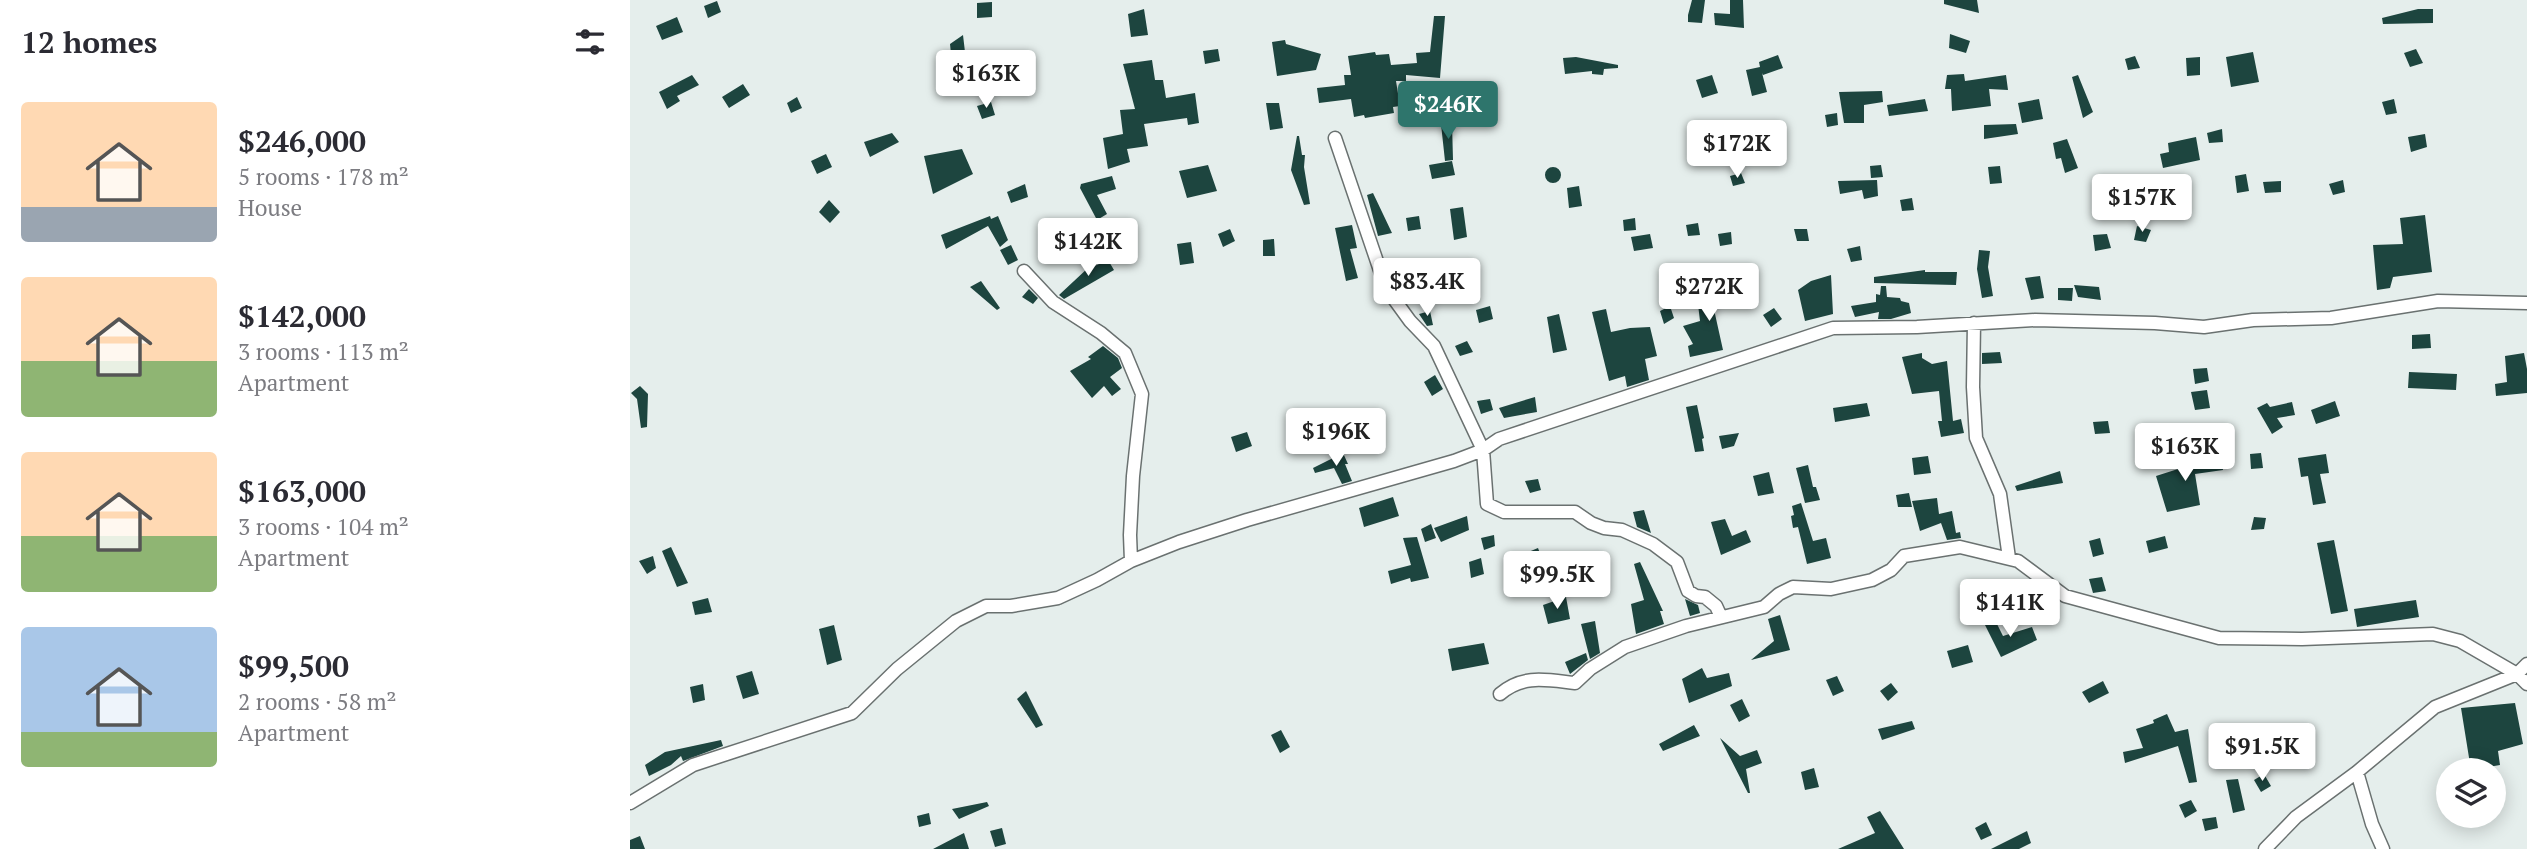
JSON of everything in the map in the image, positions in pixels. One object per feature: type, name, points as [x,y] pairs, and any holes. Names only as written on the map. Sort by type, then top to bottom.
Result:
[{"type":"street","points":[[1335,138],[1386,288],[1410,321],[1434,346],[1483,450],[1487,504],[1504,512],[1575,512],[1591,523],[1622,530],[1653,544],[1677,562],[1688,591],[1705,597],[1716,606],[1721,617]]},
{"type":"street","points":[[1024,271],[1053,302],[1101,333],[1125,353],[1142,394],[1133,477],[1131,561]]},
{"type":"street","points":[[630,803],[693,765],[852,713],[897,669],[956,621],[986,606],[1012,606],[1058,598],[1131,561],[1247,520],[1454,461],[1483,450],[1499,439],[1833,328],[2035,320],[2204,327],[2253,320],[2331,318],[2438,301],[2527,303]]},
{"type":"street","points":[[1974,323],[1973,387],[1976,438],[2000,494],[2009,558]]},
{"type":"street","points":[[1500,694],[1521,680],[1575,683],[1590,669],[1625,647],[1686,626],[1764,607],[1779,594],[1793,587],[1831,589],[1872,580],[1891,570],[1904,556],[1960,547],[2018,561],[2065,596],[2219,638],[2302,639],[2433,634],[2460,641],[2516,674],[2527,684]]},
{"type":"street","points":[[2265,849],[2296,817],[2357,772],[2435,707],[2516,674],[2527,664]]},
{"type":"street","points":[[2357,772],[2372,824],[2383,849]]},
{"type":"building","points":[[1692,0],[1705,0],[1702,23],[1688,22]]},
{"type":"building","points":[[1730,0],[1743,0],[1744,28],[1715,25],[1714,13],[1730,14]]},
{"type":"building","points":[[1944,0],[1977,0],[1979,13],[1944,4]]},
{"type":"building","points":[[717,1],[721,12],[708,18],[704,6]]},
{"type":"building","points":[[992,2],[992,17],[977,18],[977,3]]},
{"type":"building","points":[[1144,9],[1148,35],[1131,37],[1128,14]]},
{"type":"building","points":[[2418,9],[2433,9],[2433,23],[2383,24],[2382,18]]},
{"type":"building","points":[[1434,16],[1445,16],[1440,78],[1406,75],[1406,81],[1396,81],[1400,106],[1393,107],[1394,113],[1354,117],[1351,99],[1319,103],[1317,88],[1345,85],[1344,75],[1351,75],[1348,56],[1375,52],[1376,55],[1389,54],[1391,65],[1417,63],[1416,53],[1430,52]]},
{"type":"building","points":[[677,17],[683,32],[662,40],[656,26]]},
{"type":"building","points":[[1950,34],[1970,41],[1966,53],[1949,48]]},
{"type":"building","points":[[963,35],[965,52],[951,54],[950,44]]},
{"type":"building","points":[[1285,40],[1286,44],[1321,54],[1316,70],[1277,76],[1272,42]]},
{"type":"building","points":[[1218,49],[1220,61],[1205,64],[1203,51]]},
{"type":"building","points":[[2416,49],[2423,63],[2410,67],[2404,53]]},
{"type":"building","points":[[2253,52],[2259,82],[2231,87],[2226,57]]},
{"type":"building","points":[[1778,55],[1783,68],[1763,75],[1762,73],[1767,92],[1752,96],[1746,70],[1760,67],[1759,62]]},
{"type":"building","points":[[2135,56],[2140,68],[2128,70],[2125,59]]},
{"type":"building","points":[[1576,57],[1618,65],[1618,68],[1604,69],[1603,75],[1592,74],[1592,71],[1565,74],[1563,58]]},
{"type":"building","points":[[2200,57],[2200,75],[2187,76],[2186,58]]},
{"type":"building","points":[[1152,60],[1155,80],[1163,80],[1166,98],[1195,93],[1199,123],[1188,125],[1187,118],[1144,124],[1148,146],[1127,149],[1130,162],[1108,169],[1103,138],[1123,134],[1120,110],[1135,109],[1123,64]]},
{"type":"building","points":[[1964,74],[1965,81],[2006,75],[2008,90],[1989,89],[1991,106],[1952,111],[1951,89],[1945,89],[1947,75]]},
{"type":"building","points":[[692,75],[699,85],[677,96],[680,101],[667,109],[659,92]]},
{"type":"building","points":[[1712,75],[1718,93],[1702,98],[1696,80]]},
{"type":"building","points":[[2078,75],[2093,112],[2083,118],[2072,77]]},
{"type":"building","points":[[743,84],[750,95],[729,108],[722,97]]},
{"type":"building","points":[[1882,91],[1883,102],[1864,105],[1864,123],[1844,123],[1839,92]]},
{"type":"building","points":[[797,97],[802,108],[791,113],[787,103]]},
{"type":"building","points":[[1925,99],[1928,111],[1889,116],[1887,105]]},
{"type":"building","points":[[2039,99],[2043,119],[2022,123],[2018,103]]},
{"type":"building","points":[[2394,99],[2397,113],[2386,115],[2382,102]]},
{"type":"building","points":[[991,102],[995,115],[982,119],[977,106]]},
{"type":"building","points":[[1266,103],[1279,103],[1283,128],[1270,130]]},
{"type":"building","points":[[1837,113],[1838,125],[1827,127],[1825,115]]},
{"type":"building","points":[[1452,123],[1453,160],[1445,161],[1441,124]]},
{"type":"building","points":[[2016,124],[2018,134],[1984,139],[1984,125]]},
{"type":"building","points":[[2222,129],[2223,142],[2209,143],[2207,133]]},
{"type":"building","points":[[892,133],[899,142],[870,157],[864,142]]},
{"type":"building","points":[[2425,134],[2427,147],[2411,152],[2408,137]]},
{"type":"building","points":[[1297,136],[1302,155],[1305,155],[1304,167],[1310,204],[1304,205],[1291,170]]},
{"type":"building","points":[[2196,137],[2200,160],[2163,168],[2160,154],[2169,152],[2168,143]]},
{"type":"building","points":[[2067,139],[2078,168],[2065,173],[2061,158],[2056,159],[2053,143]]},
{"type":"building","points":[[962,149],[973,174],[933,194],[924,156]]},
{"type":"building","points":[[826,154],[832,167],[817,174],[811,161]]},
{"type":"building","points":[[1452,161],[1455,175],[1432,179],[1429,165]]},
{"type":"building","points":[[1208,165],[1217,191],[1187,198],[1179,171]]},
{"type":"building","points":[[1881,165],[1883,177],[1871,178],[1870,166]]},
{"type":"building","points":[[2000,166],[2002,183],[1990,184],[1988,167]]},
{"type":"building","points":[[1553,167],[1561,175],[1553,183],[1545,175]]},
{"type":"building","points":[[1741,173],[1745,183],[1733,186],[1730,176]]},
{"type":"building","points":[[2246,174],[2249,191],[2237,193],[2235,176]]},
{"type":"building","points":[[1112,176],[1116,189],[1097,195],[1107,214],[1097,220],[1080,188],[1081,184]]},
{"type":"building","points":[[1877,180],[1878,196],[1864,199],[1862,190],[1840,194],[1838,181]]},
{"type":"building","points":[[2343,180],[2345,192],[2333,195],[2329,184]]},
{"type":"building","points":[[2281,181],[2281,192],[2265,193],[2263,182]]},
{"type":"building","points":[[1025,184],[1028,197],[1011,203],[1007,192]]},
{"type":"building","points":[[1579,186],[1582,206],[1569,208],[1567,188]]},
{"type":"building","points":[[1373,193],[1392,233],[1378,236],[1367,195]]},
{"type":"building","points":[[1912,198],[1914,210],[1902,211],[1900,200]]},
{"type":"building","points":[[829,200],[840,212],[830,223],[819,212]]},
{"type":"building","points":[[1463,207],[1467,237],[1454,240],[1450,209]]},
{"type":"building","points":[[2425,215],[2432,272],[2393,277],[2390,288],[2377,290],[2373,245],[2403,244],[2400,218]]},
{"type":"building","points":[[990,216],[991,219],[998,216],[1008,240],[1000,247],[988,226],[946,249],[941,235]]},
{"type":"building","points":[[1419,216],[1421,229],[1408,231],[1406,218]]},
{"type":"building","points":[[1635,218],[1636,230],[1624,231],[1623,220]]},
{"type":"building","points":[[1698,223],[1700,235],[1688,236],[1686,225]]},
{"type":"building","points":[[1352,225],[1357,248],[1350,249],[1358,278],[1346,281],[1335,228]]},
{"type":"building","points":[[2137,226],[2151,230],[2146,242],[2134,240]]},
{"type":"building","points":[[1230,229],[1235,241],[1223,247],[1218,234]]},
{"type":"building","points":[[1794,229],[1807,229],[1809,241],[1797,241]]},
{"type":"building","points":[[1731,232],[1732,244],[1720,246],[1718,234]]},
{"type":"building","points":[[1650,234],[1653,248],[1634,251],[1631,237]]},
{"type":"building","points":[[2107,234],[2111,248],[2095,251],[2093,235]]},
{"type":"building","points":[[1274,239],[1275,256],[1263,256],[1263,240]]},
{"type":"building","points":[[1191,242],[1194,263],[1180,265],[1177,244]]},
{"type":"building","points":[[1011,245],[1018,260],[1008,265],[1000,250]]},
{"type":"building","points":[[1860,246],[1862,260],[1851,262],[1847,249]]},
{"type":"building","points":[[1979,250],[1990,251],[1988,267],[1993,296],[1982,298],[1977,269]]},
{"type":"building","points":[[1108,260],[1114,270],[1064,299],[1059,295],[1089,267]]},
{"type":"building","points":[[1460,270],[1469,299],[1458,302],[1449,272]]},
{"type":"building","points":[[1925,270],[1957,272],[1956,285],[1874,283],[1874,277]]},
{"type":"building","points":[[1410,273],[1415,284],[1399,286],[1398,274]]},
{"type":"building","points":[[1831,275],[1833,314],[1805,321],[1798,290],[1811,281]]},
{"type":"building","points":[[2040,276],[2044,298],[2031,300],[2025,278]]},
{"type":"building","points":[[981,281],[1000,308],[997,310],[970,287]]},
{"type":"building","points":[[2074,285],[2099,287],[2101,300],[2078,297]]},
{"type":"building","points":[[1881,286],[1886,286],[1887,297],[1900,298],[1901,301],[1909,303],[1911,313],[1891,319],[1878,319],[1879,312],[1855,317],[1851,306],[1876,302],[1876,294],[1880,295]]},
{"type":"building","points":[[2058,288],[2073,288],[2072,301],[2058,300]]},
{"type":"building","points":[[1029,289],[1038,298],[1033,304],[1022,297]]},
{"type":"building","points":[[1744,289],[1745,297],[1713,305],[1723,350],[1690,357],[1688,346],[1693,344],[1683,326],[1700,321],[1697,296]]},
{"type":"building","points":[[1490,306],[1493,319],[1479,323],[1476,310]]},
{"type":"building","points":[[1670,306],[1674,318],[1664,324],[1660,311]]},
{"type":"building","points":[[1774,308],[1782,319],[1771,327],[1763,315]]},
{"type":"building","points":[[1606,309],[1611,332],[1650,327],[1657,356],[1645,359],[1649,380],[1627,387],[1625,376],[1609,381],[1592,312]]},
{"type":"building","points":[[1430,311],[1433,325],[1427,326],[1419,314]]},
{"type":"building","points":[[1559,314],[1567,350],[1553,353],[1547,317]]},
{"type":"building","points":[[2430,334],[2431,348],[2412,349],[2412,335]]},
{"type":"building","points":[[1467,341],[1473,352],[1460,356],[1455,346]]},
{"type":"building","points":[[1103,346],[1118,358],[1122,368],[1110,377],[1121,389],[1112,396],[1104,386],[1092,398],[1070,371],[1091,359],[1088,357]]},
{"type":"building","points":[[2000,352],[2002,363],[1982,364],[1982,353]]},
{"type":"building","points":[[1922,353],[1922,358],[1932,364],[1947,361],[1953,421],[1961,419],[1964,433],[1941,437],[1938,421],[1942,421],[1939,391],[1912,394],[1902,357]]},
{"type":"building","points":[[2524,353],[2527,393],[2496,396],[2495,384],[2507,382],[2505,356]]},
{"type":"building","points":[[2207,368],[2209,381],[2195,384],[2193,369]]},
{"type":"building","points":[[2409,372],[2457,374],[2456,390],[2408,388]]},
{"type":"building","points":[[1435,375],[1443,389],[1432,396],[1424,382]]},
{"type":"building","points":[[640,386],[648,394],[647,427],[641,428],[637,399],[631,393]]},
{"type":"building","points":[[2207,390],[2210,408],[2195,410],[2191,392]]},
{"type":"building","points":[[1535,397],[1537,412],[1504,418],[1499,408]]},
{"type":"building","points":[[1490,399],[1493,410],[1481,414],[1477,401]]},
{"type":"building","points":[[2335,401],[2340,416],[2316,424],[2311,410]]},
{"type":"building","points":[[2292,402],[2295,415],[2277,418],[2283,427],[2272,434],[2257,408],[2267,403],[2270,407]]},
{"type":"building","points":[[1867,403],[1870,416],[1835,422],[1833,408]]},
{"type":"building","points":[[1697,405],[1704,451],[1695,452],[1686,407]]},
{"type":"building","points":[[1327,414],[1332,426],[1320,433],[1314,420]]},
{"type":"building","points":[[2108,421],[2110,433],[2095,434],[2093,422]]},
{"type":"building","points":[[1247,432],[1252,446],[1236,452],[1231,437]]},
{"type":"building","points":[[1739,433],[1734,446],[1722,449],[1719,436]]},
{"type":"building","points":[[1343,453],[1352,481],[1342,484],[1334,468],[1315,473],[1313,468]]},
{"type":"building","points":[[2261,453],[2263,468],[2251,469],[2250,454]]},
{"type":"building","points":[[2326,454],[2329,473],[2320,474],[2326,503],[2313,505],[2308,476],[2301,477],[2298,458]]},
{"type":"building","points":[[1928,456],[1931,473],[1914,475],[1912,458]]},
{"type":"building","points":[[2221,458],[2223,470],[2195,474],[2200,505],[2167,512],[2156,476],[2178,469],[2177,462]]},
{"type":"building","points":[[1808,465],[1813,487],[1816,487],[1820,500],[1805,503],[1796,468]]},
{"type":"building","points":[[2060,471],[2063,483],[2017,491],[2015,486]]},
{"type":"building","points":[[1769,472],[1774,493],[1758,496],[1753,476]]},
{"type":"building","points":[[1538,479],[1541,490],[1530,493],[1525,481]]},
{"type":"building","points":[[1909,493],[1912,507],[1898,507],[1896,495]]},
{"type":"building","points":[[1393,497],[1399,516],[1364,527],[1359,508]]},
{"type":"building","points":[[1937,498],[1939,514],[1952,511],[1956,533],[1960,532],[1961,538],[1947,540],[1941,523],[1920,531],[1912,501]]},
{"type":"building","points":[[1801,503],[1813,541],[1826,538],[1831,558],[1807,564],[1798,527],[1793,528],[1791,516],[1794,515],[1792,506]]},
{"type":"building","points":[[1644,510],[1651,533],[1637,527],[1633,512]]},
{"type":"building","points":[[1467,516],[1469,530],[1441,542],[1434,528]]},
{"type":"building","points":[[2254,517],[2266,518],[2264,529],[2251,530]]},
{"type":"building","points":[[1725,519],[1732,536],[1746,530],[1751,542],[1721,555],[1711,522]]},
{"type":"building","points":[[1431,524],[1436,538],[1425,542],[1421,529]]},
{"type":"building","points":[[1494,535],[1495,546],[1484,550],[1481,538]]},
{"type":"building","points":[[2165,536],[2168,548],[2149,553],[2146,541]]},
{"type":"building","points":[[1417,537],[1429,578],[1411,582],[1410,578],[1391,584],[1388,571],[1411,565],[1403,538]]},
{"type":"building","points":[[2100,538],[2104,554],[2093,557],[2089,541]]},
{"type":"building","points":[[2334,540],[2348,611],[2331,614],[2317,543]]},
{"type":"building","points":[[671,547],[688,583],[677,587],[662,551]]},
{"type":"building","points":[[1538,548],[1542,559],[1529,564],[1526,553]]},
{"type":"building","points":[[653,556],[656,568],[647,574],[639,561]]},
{"type":"building","points":[[1481,558],[1484,574],[1471,578],[1469,562]]},
{"type":"building","points":[[1640,562],[1663,611],[1660,611],[1664,624],[1636,634],[1631,604],[1644,600],[1634,564]]},
{"type":"building","points":[[2102,577],[2106,591],[2093,593],[2089,579]]},
{"type":"building","points":[[2007,581],[2009,584],[1979,610],[1972,601],[1981,593]]},
{"type":"building","points":[[2047,594],[2053,598],[2055,605],[2041,609],[2039,596]]},
{"type":"building","points":[[1566,597],[1570,619],[1548,624],[1543,605]]},
{"type":"building","points":[[708,598],[712,612],[695,615],[692,602]]},
{"type":"building","points":[[1685,599],[1698,605],[1700,613],[1690,616]]},
{"type":"building","points":[[2416,600],[2419,617],[2357,627],[2354,609]]},
{"type":"building","points":[[1780,615],[1790,650],[1751,660],[1774,641],[1768,619]]},
{"type":"building","points":[[1995,620],[2003,636],[2032,627],[2037,640],[2001,657],[1985,625]]},
{"type":"building","points":[[1595,621],[1600,653],[1590,659],[1581,624]]},
{"type":"building","points":[[834,625],[842,660],[827,665],[819,629]]},
{"type":"building","points":[[1484,643],[1489,664],[1452,671],[1448,649]]},
{"type":"building","points":[[1968,645],[1973,662],[1952,668],[1947,651]]},
{"type":"building","points":[[1586,653],[1588,660],[1570,674],[1565,662]]},
{"type":"building","points":[[1702,668],[1707,678],[1729,673],[1732,686],[1689,703],[1682,679]]},
{"type":"building","points":[[752,671],[759,694],[743,699],[736,676]]},
{"type":"building","points":[[1837,676],[1844,691],[1833,696],[1826,680]]},
{"type":"building","points":[[2103,681],[2109,693],[2089,703],[2082,692]]},
{"type":"building","points":[[1891,683],[1898,692],[1888,701],[1880,691]]},
{"type":"building","points":[[703,684],[705,700],[693,703],[690,687]]},
{"type":"building","points":[[1026,691],[1043,725],[1036,728],[1017,699]]},
{"type":"building","points":[[1742,699],[1750,716],[1739,722],[1730,705]]},
{"type":"building","points":[[2515,703],[2523,744],[2498,751],[2499,758],[2469,758],[2461,708]]},
{"type":"building","points":[[2167,714],[2175,732],[2188,729],[2197,782],[2189,783],[2178,746],[2125,763],[2123,752],[2143,748],[2136,729],[2154,723],[2153,720]]},
{"type":"building","points":[[1912,721],[1915,729],[1882,740],[1878,729]]},
{"type":"building","points":[[1694,725],[1700,736],[1663,751],[1659,744]]},
{"type":"building","points":[[1281,730],[1290,747],[1280,753],[1271,735]]},
{"type":"building","points":[[1720,738],[1740,756],[1757,750],[1762,763],[1746,769],[1750,793],[1748,793]]},
{"type":"building","points":[[721,740],[723,746],[683,761],[681,756],[671,765],[649,776],[645,765],[665,752]]},
{"type":"building","points":[[1814,768],[1819,787],[1805,790],[1801,772]]},
{"type":"building","points":[[2264,774],[2271,786],[2261,792],[2254,780]]},
{"type":"building","points":[[2238,779],[2245,810],[2233,813],[2226,780]]},
{"type":"building","points":[[2191,800],[2197,811],[2185,818],[2179,805]]},
{"type":"building","points":[[987,802],[989,806],[959,819],[952,809]]},
{"type":"building","points":[[1880,811],[1904,849],[1838,849],[1875,833],[1867,817]]},
{"type":"building","points":[[929,813],[931,824],[919,827],[917,816]]},
{"type":"building","points":[[2216,817],[2218,828],[2205,831],[2202,819]]},
{"type":"building","points":[[1986,822],[1992,835],[1981,840],[1975,828]]},
{"type":"building","points":[[1002,828],[1006,844],[995,847],[990,831]]},
{"type":"building","points":[[2027,831],[2031,843],[2019,849],[1991,849]]},
{"type":"building","points":[[964,833],[969,849],[933,849],[958,836]]},
{"type":"building","points":[[640,836],[645,849],[630,849],[630,840]]}]
